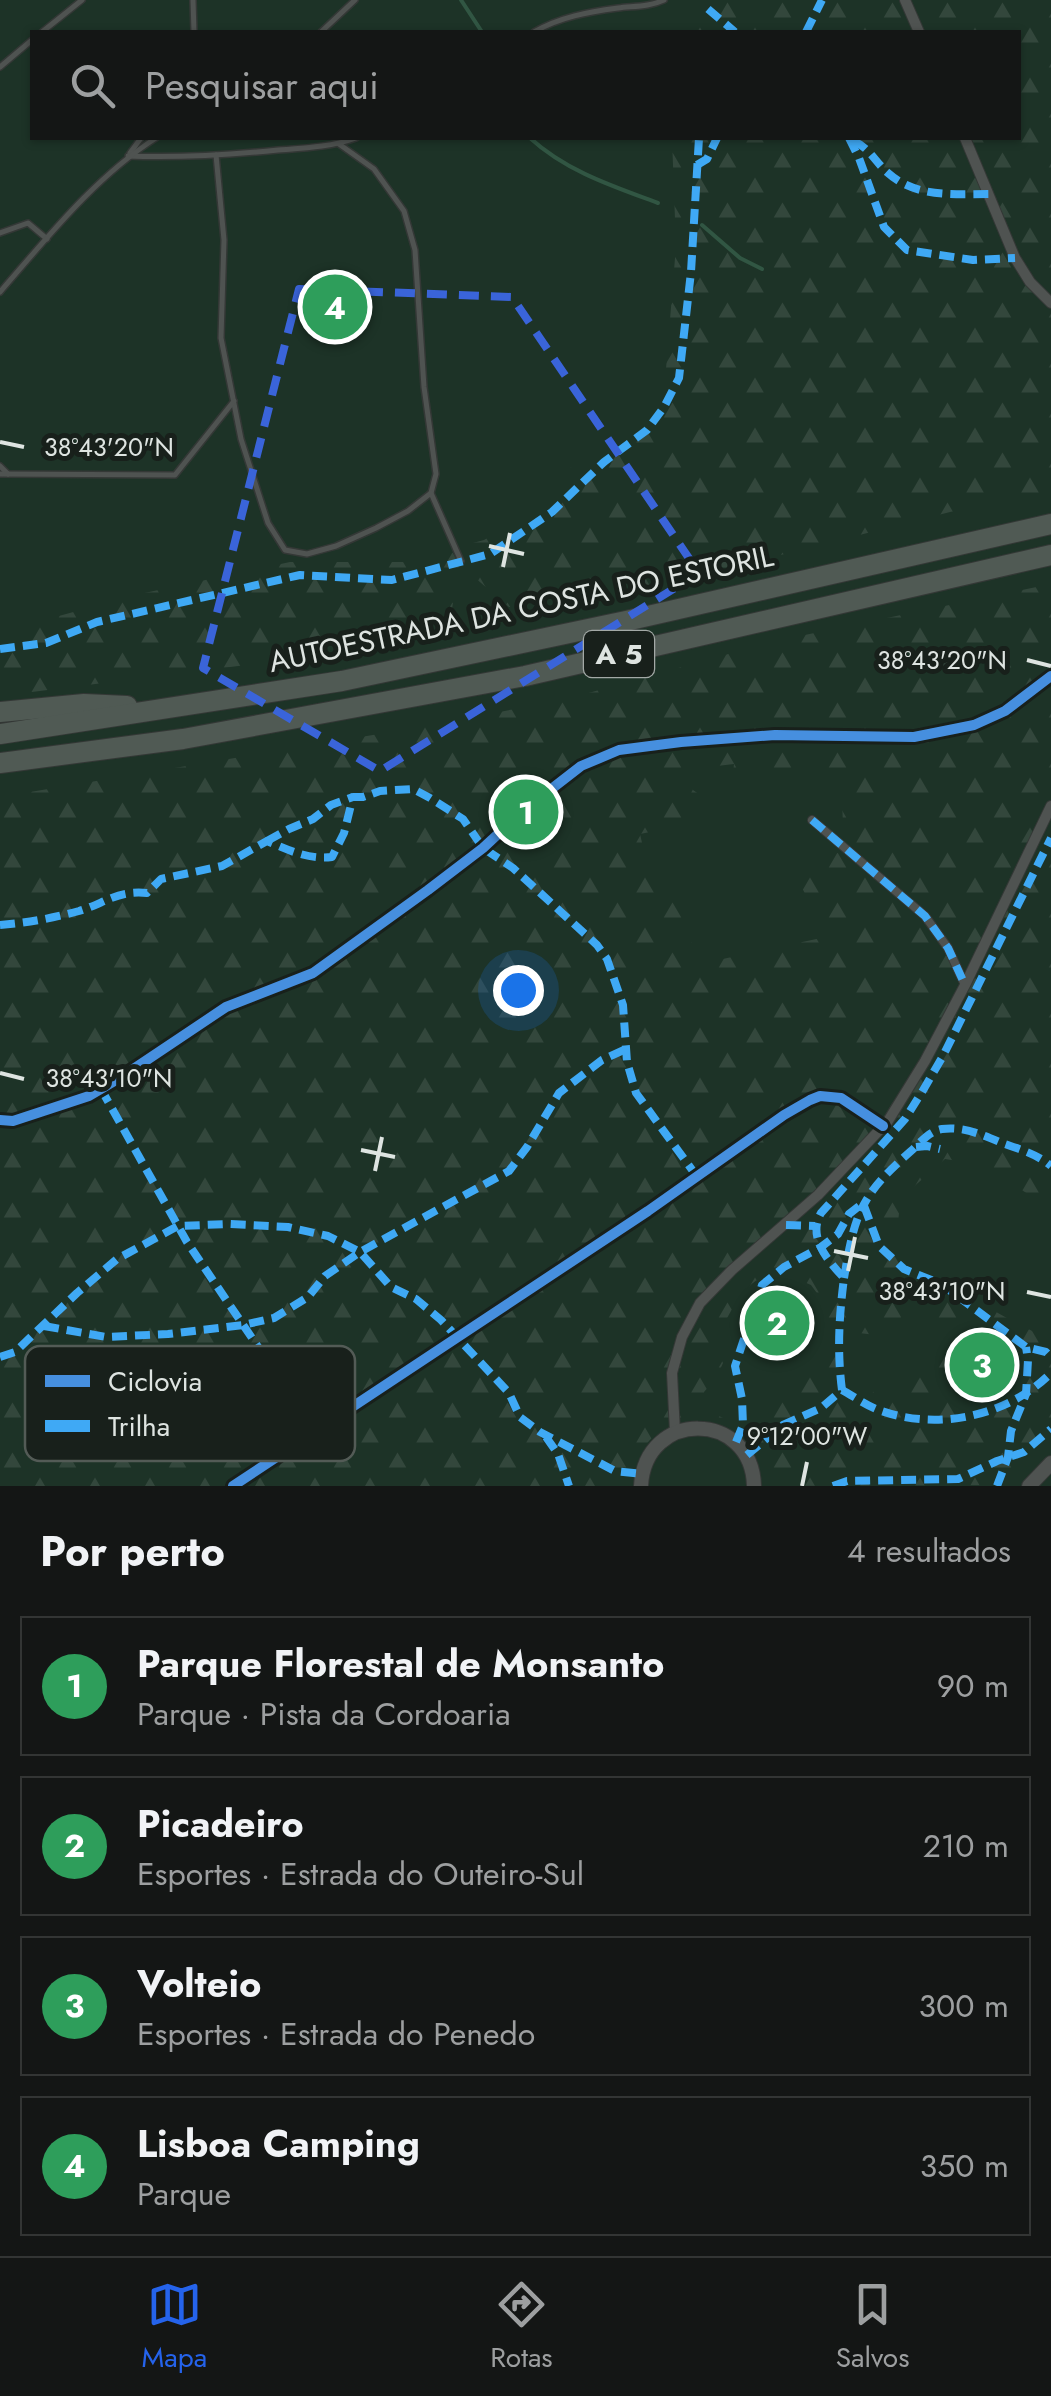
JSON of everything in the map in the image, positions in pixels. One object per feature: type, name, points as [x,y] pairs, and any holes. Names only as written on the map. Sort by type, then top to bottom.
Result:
[{"type":"highway","name":"AUTOESTRADA DA COSTA DO ESTORIL","points":[[0,734],[342,681],[1051,524]]},
{"type":"highway","name":"AUTOESTRADA DA COSTA DO ESTORIL","points":[[4,763],[183,739],[525,676],[1051,556]]},
{"type":"highway","points":[[0,712],[84,704],[169,708]]},
{"type":"street","points":[[904,0],[918,30]]},
{"type":"street","points":[[966,140],[1014,258],[1051,303]]},
{"type":"street","points":[[0,1120],[13,1120],[89,1096],[226,1007],[313,973],[428,890],[582,766],[618,750],[775,734],[914,738],[974,725],[1005,711],[1051,676]]},
{"type":"street","points":[[674,1432],[672,1373],[682,1337],[700,1302],[818,1195],[883,1126],[925,1062],[965,986],[1051,806]]},
{"type":"street","points":[[812,820],[925,916],[948,948],[965,986]]},
{"type":"street","points":[[355,1405],[810,1100],[820,1096],[841,1098],[883,1126]]},
{"type":"street","points":[[642,1486],[646,1461],[653,1449],[674,1432],[690,1428],[707,1428],[736,1442],[747,1455],[754,1486]]},
{"type":"street","points":[[233,1486],[271,1461]]},
{"type":"street","points":[[1029,1486],[1051,1463]]},
{"type":"lane","points":[[44,30],[82,0]]},
{"type":"lane","points":[[193,0],[194,30]]},
{"type":"lane","points":[[323,30],[355,0]]},
{"type":"lane","points":[[538,30],[556,20],[621,7],[654,5],[664,0]]},
{"type":"lane","points":[[0,67],[30,42]]},
{"type":"lane","points":[[0,292],[139,140]]},
{"type":"lane","points":[[128,156],[153,140]]},
{"type":"lane","points":[[128,156],[180,158],[350,140]]},
{"type":"lane","points":[[216,155],[224,240],[221,338],[242,439],[268,523],[285,550],[307,554],[336,546],[408,511],[430,493],[436,474],[424,387],[416,250],[404,211],[374,169],[339,144]]},
{"type":"lane","points":[[0,233],[28,223],[46,239]]},
{"type":"lane","points":[[0,466],[4,474],[175,475],[234,402]]},
{"type":"lane","points":[[430,493],[461,561]]},
{"type":"highlighted area","points":[[299,289],[512,297],[699,573],[380,771],[203,668]]},
{"type":"green space","points":[[0,0],[1051,0],[1051,1486],[0,1486]]},
{"type":"green space","points":[[698,0],[1051,0],[1051,491],[950,512],[664,588],[567,603],[509,607],[459,564],[450,622],[420,638],[325,655],[0,696],[0,630],[135,595],[290,562],[403,562],[484,540],[512,524],[584,455],[644,413],[666,369],[676,246],[672,140],[1021,140],[1021,30],[690,30]]},
{"type":"green space","points":[[1051,584],[1051,1209],[991,1170],[945,1159],[901,1198],[898,1223],[907,1245],[943,1277],[991,1309],[1051,1339],[1051,1445],[1011,1485],[763,1486],[757,1457],[743,1436],[722,1424],[699,1420],[675,1424],[654,1436],[639,1457],[632,1486],[0,1486],[0,797],[567,699],[771,642]],"holes":[[[734,764],[733,774],[841,774],[844,851],[792,867],[826,937],[699,964],[669,879],[645,856],[640,834],[715,819],[713,804],[693,790],[691,769]],[[785,1274],[811,1285],[825,1304],[822,1345],[788,1378],[774,1407],[752,1421],[725,1419],[705,1409],[704,1392],[723,1363],[714,1345],[735,1304],[750,1286],[768,1275]],[[922,1303],[946,1335],[882,1382],[863,1404],[848,1402],[836,1388],[836,1357],[842,1331],[876,1335]],[[984,1341],[997,1348],[1003,1366],[991,1382],[982,1384],[972,1382],[960,1362],[968,1348]]]},
{"type":"waterway","points":[[461,0],[481,30]]},
{"type":"waterway","points":[[532,140],[574,169],[658,203]]},
{"type":"waterway","points":[[702,225],[740,258],[762,269]]},
{"type":"marked path","points":[[807,30],[822,0]]},
{"type":"marked path","points":[[708,9],[733,30]]},
{"type":"marked path","points":[[0,649],[46,643],[97,622],[300,575],[392,580],[490,554],[552,512],[604,462],[647,430],[679,378],[691,272],[699,140]]},
{"type":"marked path","points":[[697,165],[707,159],[716,140]]},
{"type":"marked path","points":[[850,140],[884,227],[907,250],[973,260],[1015,258]]},
{"type":"marked path","points":[[853,141],[888,173],[911,187],[936,193],[989,194]]},
{"type":"marked path","points":[[0,925],[59,916],[120,895],[147,893],[161,879],[222,866],[267,841],[307,856],[332,857],[344,833],[353,797],[413,789],[463,819],[483,848],[513,868],[597,945],[607,959],[623,1005],[627,1062],[636,1093],[698,1178]]},
{"type":"marked path","points":[[267,841],[353,797]]},
{"type":"marked path","points":[[812,820],[925,916],[948,948],[965,985]]},
{"type":"marked path","points":[[842,1390],[839,1334],[844,1278],[821,1248],[817,1222],[905,1119],[922,1092],[1051,838]]},
{"type":"marked path","points":[[44,1326],[106,1337],[168,1334],[274,1318],[308,1297],[325,1276],[360,1252],[509,1171],[559,1093],[602,1060],[626,1049]]},
{"type":"marked path","points":[[101,1089],[187,1242],[257,1346]]},
{"type":"marked path","points":[[844,1278],[862,1207],[894,1167],[933,1132],[950,1128],[973,1132],[1028,1152],[1051,1166]]},
{"type":"marked path","points":[[916,1147],[940,1149]]},
{"type":"marked path","points":[[736,1442],[743,1425],[735,1366],[762,1285],[838,1234],[849,1214],[863,1203],[879,1246],[904,1269],[941,1284],[1026,1347],[1051,1357]]},
{"type":"marked path","points":[[786,1225],[815,1226]]},
{"type":"marked path","points":[[0,1357],[15,1352],[117,1259],[178,1226],[288,1227],[328,1236],[360,1252],[391,1287],[416,1299],[441,1320],[509,1393],[520,1417],[540,1432],[615,1471],[642,1474]]},
{"type":"marked path","points":[[997,1486],[1008,1457],[1011,1431],[1026,1394],[1026,1347]]},
{"type":"marked path","points":[[842,1390],[872,1407],[899,1416],[946,1419],[992,1410],[1033,1388],[1051,1373]]},
{"type":"marked path","points":[[747,1455],[783,1425],[821,1408],[842,1390]]},
{"type":"marked path","points":[[833,1486],[847,1481],[958,1479],[1024,1452],[1051,1429]]},
{"type":"marked path","points":[[546,1437],[558,1454],[569,1486]]},
{"type":"cycle path","points":[[0,1120],[13,1121],[89,1096],[226,1007],[313,973],[483,848],[581,766],[619,750],[681,742],[775,735],[914,737],[974,725],[1005,711],[1051,676]]},
{"type":"cycle path","points":[[355,1405],[810,1100],[820,1096],[841,1098],[883,1126]]},
{"type":"cycle path","points":[[233,1486],[271,1461]]},
{"type":"place","name":"Lisboa Camping","points":[[335,307]]},
{"type":"place","name":"Parque Florestal de Monsanto","points":[[526,812]]},
{"type":"place","name":"Picadeiro","points":[[777,1323]]},
{"type":"place","name":"Volteio","points":[[982,1365]]}]
